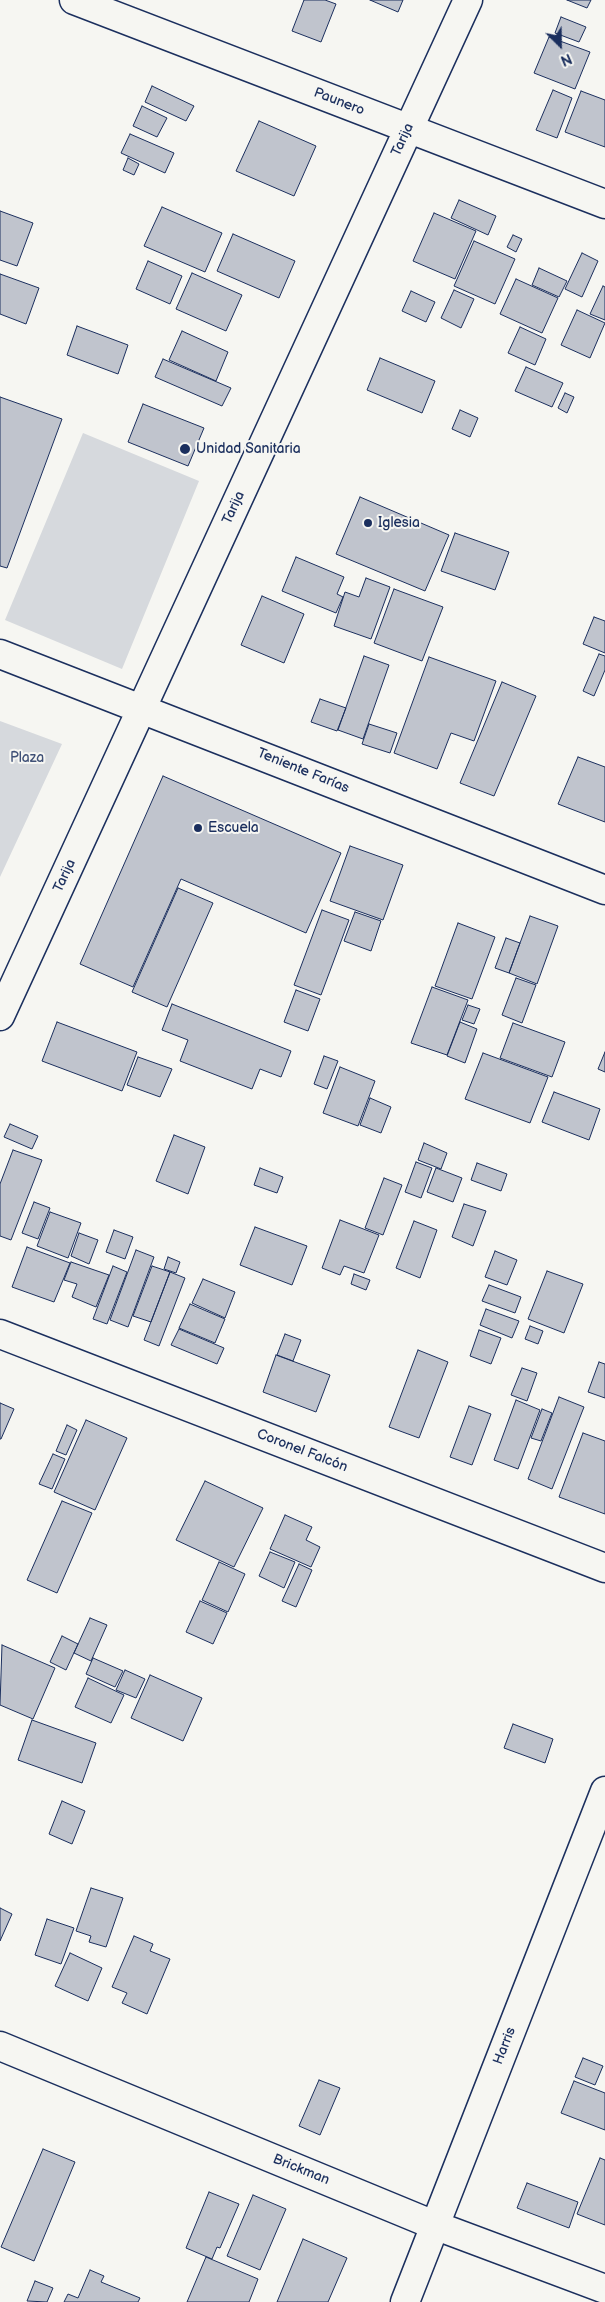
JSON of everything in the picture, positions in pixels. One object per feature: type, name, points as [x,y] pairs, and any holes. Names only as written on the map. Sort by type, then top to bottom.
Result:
[{"type":"street","name":"Paunero","points":[[74,0],[605,204]]},
{"type":"street","name":"Tarija","points":[[0,1016],[468,0]]},
{"type":"street","name":"Teniente Farías","points":[[0,654],[605,890]]},
{"type":"street","name":"Coronel Falcón","points":[[0,1334],[605,1568]]},
{"type":"street","name":"Harris","points":[[405,2302],[605,1791]]},
{"type":"street","name":"Brickman","points":[[0,2046],[434,2225],[605,2289]]},
{"type":"green space","points":[[83,433],[199,481],[122,669],[5,620]]},
{"type":"green space","name":"Plaza","points":[[0,721],[62,744],[0,877]]},
{"type":"building","points":[[304,0],[325,0],[336,4],[321,42],[292,31]]},
{"type":"building","points":[[370,0],[403,0],[398,12]]},
{"type":"building","points":[[567,0],[591,0],[587,8]]},
{"type":"building","points":[[561,17],[586,27],[579,42],[555,33]]},
{"type":"building","points":[[549,37],[590,52],[575,89],[534,73]]},
{"type":"building","points":[[152,86],[194,106],[186,121],[145,102]]},
{"type":"building","points":[[553,90],[572,98],[557,138],[536,130]]},
{"type":"building","points":[[581,91],[605,100],[605,147],[565,132]]},
{"type":"building","points":[[142,106],[167,118],[157,137],[133,126]]},
{"type":"building","points":[[259,121],[316,146],[294,196],[236,171]]},
{"type":"building","points":[[130,134],[174,153],[165,173],[121,153]]},
{"type":"building","points":[[128,158],[139,164],[134,175],[123,170]]},
{"type":"building","points":[[459,200],[496,216],[488,235],[451,218]]},
{"type":"building","points":[[162,207],[222,233],[205,272],[144,246]]},
{"type":"building","points":[[0,211],[33,223],[17,266],[0,260]]},
{"type":"building","points":[[434,213],[476,231],[455,279],[413,261]]},
{"type":"building","points":[[233,234],[295,261],[279,298],[217,271]]},
{"type":"building","points":[[513,235],[522,239],[516,252],[507,247]]},
{"type":"building","points":[[474,241],[515,259],[495,304],[454,286]]},
{"type":"building","points":[[582,253],[598,261],[582,297],[565,289]]},
{"type":"building","points":[[148,261],[182,276],[170,304],[136,289]]},
{"type":"building","points":[[539,268],[567,281],[559,297],[532,285]]},
{"type":"building","points":[[192,273],[242,295],[226,331],[176,309]]},
{"type":"building","points":[[0,274],[39,288],[26,324],[0,314]]},
{"type":"building","points":[[516,279],[558,298],[542,333],[500,314]]},
{"type":"building","points":[[603,286],[605,287],[605,320],[590,314]]},
{"type":"building","points":[[454,290],[474,299],[461,328],[441,318]]},
{"type":"building","points":[[411,291],[435,302],[426,322],[402,311]]},
{"type":"building","points":[[577,310],[605,323],[590,358],[561,345]]},
{"type":"building","points":[[77,326],[128,345],[118,374],[67,355]]},
{"type":"building","points":[[520,327],[546,339],[535,365],[508,353]]},
{"type":"building","points":[[182,331],[228,352],[216,381],[169,360]]},
{"type":"building","points":[[380,358],[435,381],[422,413],[367,390]]},
{"type":"building","points":[[163,359],[231,388],[222,406],[155,377]]},
{"type":"building","points":[[526,367],[563,383],[552,407],[515,391]]},
{"type":"building","points":[[565,393],[574,397],[567,413],[558,408]]},
{"type":"building","points":[[0,397],[62,419],[7,568],[0,566]]},
{"type":"building","points":[[143,404],[204,428],[188,466],[128,442]]},
{"type":"building","points":[[460,410],[478,418],[470,437],[452,429]]},
{"type":"building","points":[[360,497],[449,535],[425,591],[336,554]]},
{"type":"building","points":[[455,533],[509,552],[495,590],[441,571]]},
{"type":"building","points":[[296,557],[344,577],[337,594],[343,597],[336,613],[282,591]]},
{"type":"building","points":[[366,578],[390,587],[371,639],[334,626],[345,592],[359,597]]},
{"type":"building","points":[[394,589],[443,607],[422,661],[374,643]]},
{"type":"building","points":[[262,596],[304,614],[284,663],[241,645]]},
{"type":"building","points":[[594,617],[605,621],[605,653],[583,644]]},
{"type":"building","points":[[599,654],[605,656],[605,670],[594,696],[583,691]]},
{"type":"building","points":[[364,656],[389,665],[363,739],[338,730]]},
{"type":"building","points":[[429,657],[496,681],[474,741],[451,733],[437,769],[394,753]]},
{"type":"building","points":[[502,682],[536,696],[494,796],[460,783]]},
{"type":"building","points":[[320,699],[346,708],[337,731],[311,722]]},
{"type":"building","points":[[369,724],[397,733],[390,753],[362,744]]},
{"type":"building","points":[[578,757],[605,767],[605,822],[558,804]]},
{"type":"building","points":[[163,776],[341,853],[306,933],[181,879],[133,987],[80,964]]},
{"type":"building","points":[[350,846],[403,865],[383,920],[330,901]]},
{"type":"building","points":[[178,888],[213,903],[167,1007],[132,992]]},
{"type":"building","points":[[322,910],[349,920],[321,995],[294,985]]},
{"type":"building","points":[[355,912],[381,921],[371,951],[344,941]]},
{"type":"building","points":[[530,916],[558,926],[537,984],[509,973]]},
{"type":"building","points":[[458,923],[495,937],[472,999],[435,986]]},
{"type":"building","points":[[506,938],[520,943],[509,973],[495,968]]},
{"type":"building","points":[[516,978],[536,985],[522,1023],[502,1015]]},
{"type":"building","points":[[432,987],[468,1000],[447,1055],[411,1043]]},
{"type":"building","points":[[296,990],[320,999],[308,1031],[284,1022]]},
{"type":"building","points":[[172,1004],[291,1051],[281,1077],[260,1069],[252,1089],[180,1061],[188,1040],[162,1030]]},
{"type":"building","points":[[468,1005],[480,1009],[474,1024],[462,1020]]},
{"type":"building","points":[[57,1022],[137,1052],[122,1091],[42,1061]]},
{"type":"building","points":[[460,1022],[477,1029],[465,1063],[447,1056]]},
{"type":"building","points":[[513,1023],[565,1042],[552,1077],[500,1058]]},
{"type":"building","points":[[605,1052],[605,1072],[598,1069]]},
{"type":"building","points":[[483,1053],[548,1077],[530,1123],[465,1099]]},
{"type":"building","points":[[324,1056],[338,1061],[327,1089],[314,1084]]},
{"type":"building","points":[[138,1057],[172,1069],[160,1097],[127,1085]]},
{"type":"building","points":[[340,1067],[375,1081],[358,1126],[323,1113]]},
{"type":"building","points":[[554,1092],[600,1109],[589,1140],[542,1122]]},
{"type":"building","points":[[370,1098],[391,1107],[381,1133],[360,1125]]},
{"type":"building","points":[[10,1124],[38,1136],[32,1149],[4,1137]]},
{"type":"building","points":[[174,1135],[205,1147],[188,1194],[156,1181]]},
{"type":"building","points":[[424,1143],[447,1153],[441,1169],[418,1160]]},
{"type":"building","points":[[13,1150],[42,1160],[11,1240],[0,1236],[0,1184]]},
{"type":"building","points":[[416,1162],[432,1168],[421,1198],[405,1192]]},
{"type":"building","points":[[477,1163],[507,1174],[501,1191],[471,1180]]},
{"type":"building","points":[[260,1168],[283,1177],[277,1193],[254,1185]]},
{"type":"building","points":[[436,1168],[462,1178],[453,1202],[427,1192]]},
{"type":"building","points":[[384,1178],[402,1185],[383,1235],[365,1228]]},
{"type":"building","points":[[34,1202],[50,1208],[38,1239],[22,1233]]},
{"type":"building","points":[[464,1204],[486,1211],[473,1246],[452,1237]]},
{"type":"building","points":[[50,1212],[81,1223],[68,1258],[37,1246]]},
{"type":"building","points":[[340,1220],[379,1235],[364,1273],[344,1266],[340,1275],[322,1268]]},
{"type":"building","points":[[414,1221],[437,1230],[420,1278],[396,1268]]},
{"type":"building","points":[[255,1227],[307,1246],[292,1285],[240,1265]]},
{"type":"building","points":[[114,1230],[133,1237],[125,1259],[106,1252]]},
{"type":"building","points":[[79,1233],[98,1240],[89,1264],[71,1256]]},
{"type":"building","points":[[27,1247],[70,1263],[54,1302],[12,1287]]},
{"type":"building","points":[[136,1250],[154,1257],[128,1327],[110,1320]]},
{"type":"building","points":[[495,1251],[517,1260],[507,1285],[485,1277]]},
{"type":"building","points":[[168,1257],[180,1262],[176,1273],[164,1269]]},
{"type":"building","points":[[71,1262],[109,1275],[96,1307],[72,1297],[77,1284],[64,1280]]},
{"type":"building","points":[[113,1266],[127,1272],[107,1324],[93,1319]]},
{"type":"building","points":[[152,1266],[170,1272],[151,1322],[133,1316]]},
{"type":"building","points":[[547,1271],[583,1284],[564,1333],[528,1319]]},
{"type":"building","points":[[170,1272],[185,1278],[159,1346],[144,1340]]},
{"type":"building","points":[[354,1274],[370,1280],[366,1290],[351,1284]]},
{"type":"building","points":[[203,1279],[235,1292],[225,1318],[192,1303]]},
{"type":"building","points":[[489,1285],[521,1297],[515,1313],[482,1301]]},
{"type":"building","points":[[190,1304],[225,1319],[215,1343],[179,1328]]},
{"type":"building","points":[[486,1309],[519,1321],[512,1338],[480,1325]]},
{"type":"building","points":[[530,1326],[543,1331],[538,1344],[525,1339]]},
{"type":"building","points":[[179,1329],[224,1348],[217,1364],[171,1345]]},
{"type":"building","points":[[479,1330],[501,1338],[491,1364],[470,1356]]},
{"type":"building","points":[[285,1334],[301,1340],[293,1361],[277,1355]]},
{"type":"building","points":[[418,1350],[448,1362],[419,1438],[389,1427]]},
{"type":"building","points":[[276,1355],[330,1375],[316,1412],[263,1392]]},
{"type":"building","points":[[599,1362],[605,1364],[605,1398],[588,1392]]},
{"type":"building","points":[[522,1368],[537,1373],[527,1401],[511,1395]]},
{"type":"building","points":[[559,1397],[584,1407],[552,1489],[528,1479]]},
{"type":"building","points":[[516,1400],[540,1410],[518,1469],[494,1460]]},
{"type":"building","points":[[0,1403],[14,1409],[1,1439],[0,1439]]},
{"type":"building","points":[[469,1406],[491,1414],[472,1465],[450,1457]]},
{"type":"building","points":[[542,1409],[552,1413],[541,1441],[531,1438]]},
{"type":"building","points":[[86,1420],[127,1438],[95,1510],[54,1492]]},
{"type":"building","points":[[67,1425],[77,1430],[66,1455],[56,1451]]},
{"type":"building","points":[[583,1433],[605,1441],[605,1514],[559,1497]]},
{"type":"building","points":[[53,1454],[65,1459],[52,1489],[39,1484]]},
{"type":"building","points":[[205,1481],[263,1508],[234,1567],[176,1540]]},
{"type":"building","points":[[62,1501],[92,1513],[57,1593],[27,1580]]},
{"type":"building","points":[[285,1515],[312,1527],[306,1540],[320,1547],[311,1567],[270,1549]]},
{"type":"building","points":[[270,1552],[295,1562],[284,1588],[259,1576]]},
{"type":"building","points":[[219,1562],[245,1574],[228,1612],[202,1600]]},
{"type":"building","points":[[299,1564],[312,1570],[296,1607],[282,1601]]},
{"type":"building","points":[[200,1601],[227,1613],[213,1644],[186,1632]]},
{"type":"building","points":[[90,1618],[107,1625],[91,1661],[74,1653]]},
{"type":"building","points":[[62,1636],[78,1644],[66,1670],[50,1662]]},
{"type":"building","points":[[2,1645],[55,1668],[33,1719],[0,1705]]},
{"type":"building","points":[[93,1658],[123,1671],[115,1687],[86,1674]]},
{"type":"building","points":[[125,1670],[145,1679],[136,1698],[116,1690]]},
{"type":"building","points":[[150,1675],[202,1698],[183,1741],[131,1718]]},
{"type":"building","points":[[88,1678],[124,1695],[111,1723],[75,1707]]},
{"type":"building","points":[[32,1720],[96,1743],[82,1783],[18,1760]]},
{"type":"building","points":[[513,1724],[553,1739],[545,1763],[504,1748]]},
{"type":"building","points":[[62,1801],[85,1811],[72,1844],[49,1834]]},
{"type":"building","points":[[91,1888],[123,1898],[106,1947],[89,1942],[91,1936],[76,1931]]},
{"type":"building","points":[[0,1908],[12,1914],[0,1941]]},
{"type":"building","points":[[47,1919],[74,1928],[61,1964],[35,1955]]},
{"type":"building","points":[[134,1936],[153,1944],[150,1951],[170,1959],[147,2014],[122,2003],[127,1993],[112,1987]]},
{"type":"building","points":[[70,1953],[102,1968],[88,2001],[55,1986]]},
{"type":"building","points":[[583,2058],[603,2066],[595,2085],[575,2077]]},
{"type":"building","points":[[319,2080],[340,2088],[320,2135],[299,2126]]},
{"type":"building","points":[[574,2081],[605,2093],[605,2130],[561,2113]]},
{"type":"building","points":[[43,2149],[75,2162],[34,2261],[1,2247]]},
{"type":"building","points":[[600,2158],[605,2160],[605,2225],[577,2214]]},
{"type":"building","points":[[527,2183],[578,2202],[569,2228],[517,2208]]},
{"type":"building","points":[[209,2192],[239,2204],[220,2248],[217,2247],[212,2259],[186,2248]]},
{"type":"building","points":[[253,2195],[286,2209],[260,2270],[227,2256]]},
{"type":"building","points":[[303,2239],[347,2258],[328,2302],[277,2302]]},
{"type":"building","points":[[206,2257],[258,2279],[249,2302],[187,2302]]},
{"type":"building","points":[[90,2270],[104,2276],[101,2282],[140,2298],[138,2302],[64,2302],[68,2294],[78,2298]]},
{"type":"building","points":[[35,2281],[53,2288],[47,2302],[27,2301]]},
{"type":"place","name":"Unidad Sanitaria","points":[[185,449]]},
{"type":"place","name":"Iglesia","points":[[368,523]]},
{"type":"place","name":"Escuela","points":[[198,828]]}]
